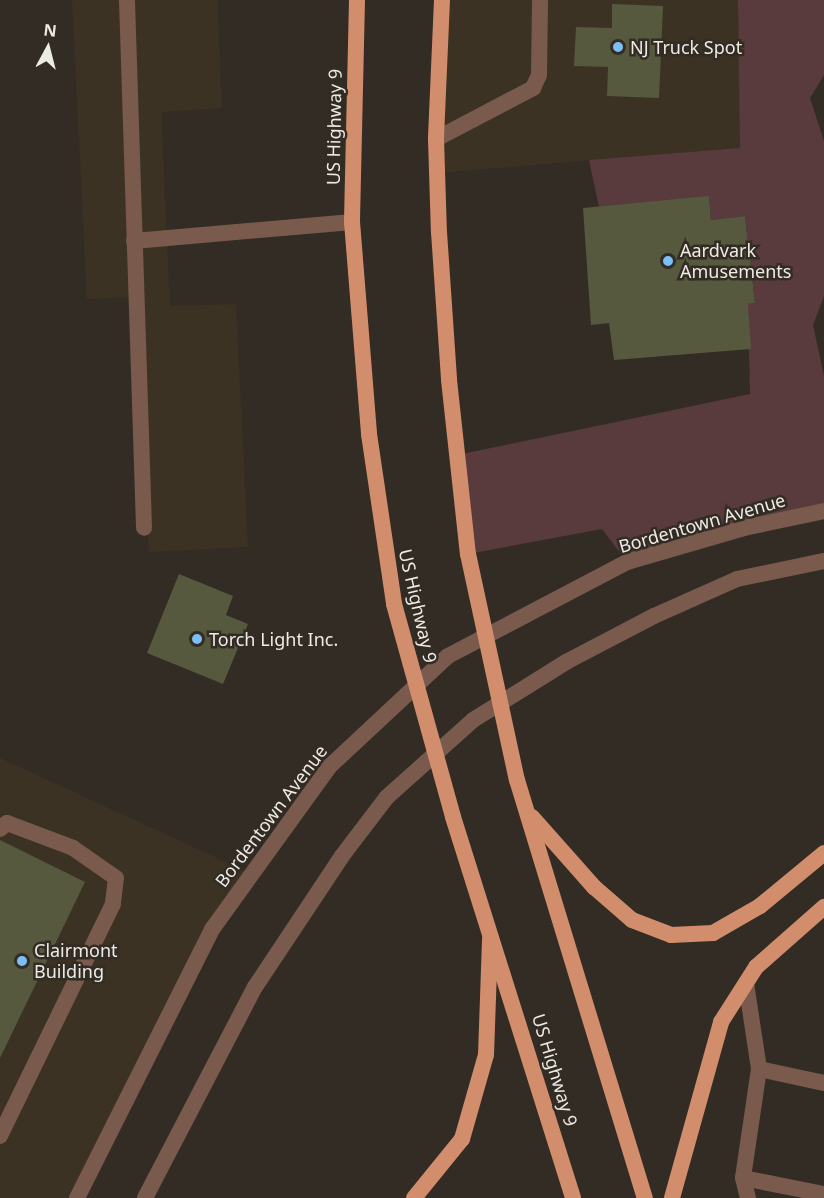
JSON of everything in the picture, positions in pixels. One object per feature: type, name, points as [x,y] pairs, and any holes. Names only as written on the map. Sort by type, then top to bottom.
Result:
[{"type":"highway","name":"US Highway 9","points":[[357,0],[352,222],[369,434],[394,604],[453,818],[491,927],[573,1198]]},
{"type":"highway","points":[[442,0],[436,139],[443,306],[468,554],[517,780],[645,1198]]},
{"type":"highway","points":[[527,812],[594,886],[632,920],[671,935],[713,933],[760,906],[824,853]]},
{"type":"highway","points":[[672,1198],[722,1022],[756,967],[824,907]]},
{"type":"highway","points":[[414,1198],[462,1139],[486,1055],[491,927]]},
{"type":"street","points":[[436,139],[533,88],[539,75],[540,0]]},
{"type":"street","points":[[127,1],[144,528]]},
{"type":"street","points":[[134,241],[352,222]]},
{"type":"street","name":"Bordentown Avenue","points":[[77,1198],[213,928],[330,766],[439,663],[627,562],[744,528],[824,511]]},
{"type":"street","points":[[145,1198],[255,987],[342,856],[387,798],[473,720],[566,662],[737,579],[824,561]]},
{"type":"street","points":[[0,829],[7,823],[73,848],[116,878],[114,904],[0,1136]]},
{"type":"street","points":[[746,983],[759,1070],[743,1178],[748,1198]]},
{"type":"street","points":[[759,1070],[824,1083]]},
{"type":"street","points":[[743,1178],[824,1194]]},
{"type":"shaded area","points":[[72,0],[217,0],[222,108],[161,112],[170,306],[236,304],[248,547],[149,552],[137,297],[87,299]]},
{"type":"shaded area","points":[[442,0],[738,0],[741,148],[436,173]]},
{"type":"shaded area","points":[[738,0],[824,0],[824,75],[810,98],[824,141],[824,296],[813,325],[824,376],[824,511],[627,562],[602,529],[468,554],[457,455],[750,394],[748,304],[755,303],[745,216],[711,220],[709,197],[599,207],[589,160],[740,148]]},
{"type":"shaded area","points":[[0,758],[252,874],[212,928],[77,1198],[0,1198]]},
{"type":"building","name":"NJ Truck Spot","points":[[612,4],[663,6],[659,98],[607,96],[608,67],[574,66],[576,27],[612,28]]},
{"type":"building","name":"Aardvark Amusements","points":[[709,196],[711,220],[745,216],[755,303],[748,304],[751,349],[614,360],[609,323],[591,325],[583,208]]},
{"type":"building","name":"Torch Light Inc.","points":[[179,574],[233,596],[226,615],[248,624],[223,684],[147,653]]},
{"type":"building","name":"Clairmont Building","points":[[0,840],[85,882],[0,1058]]},
{"type":"place","name":"NJ Truck Spot","points":[[618,47]]},
{"type":"place","name":"Aardvark Amusements","points":[[668,261]]},
{"type":"place","name":"Torch Light Inc.","points":[[197,639]]},
{"type":"place","name":"Clairmont Building","points":[[22,961]]}]
